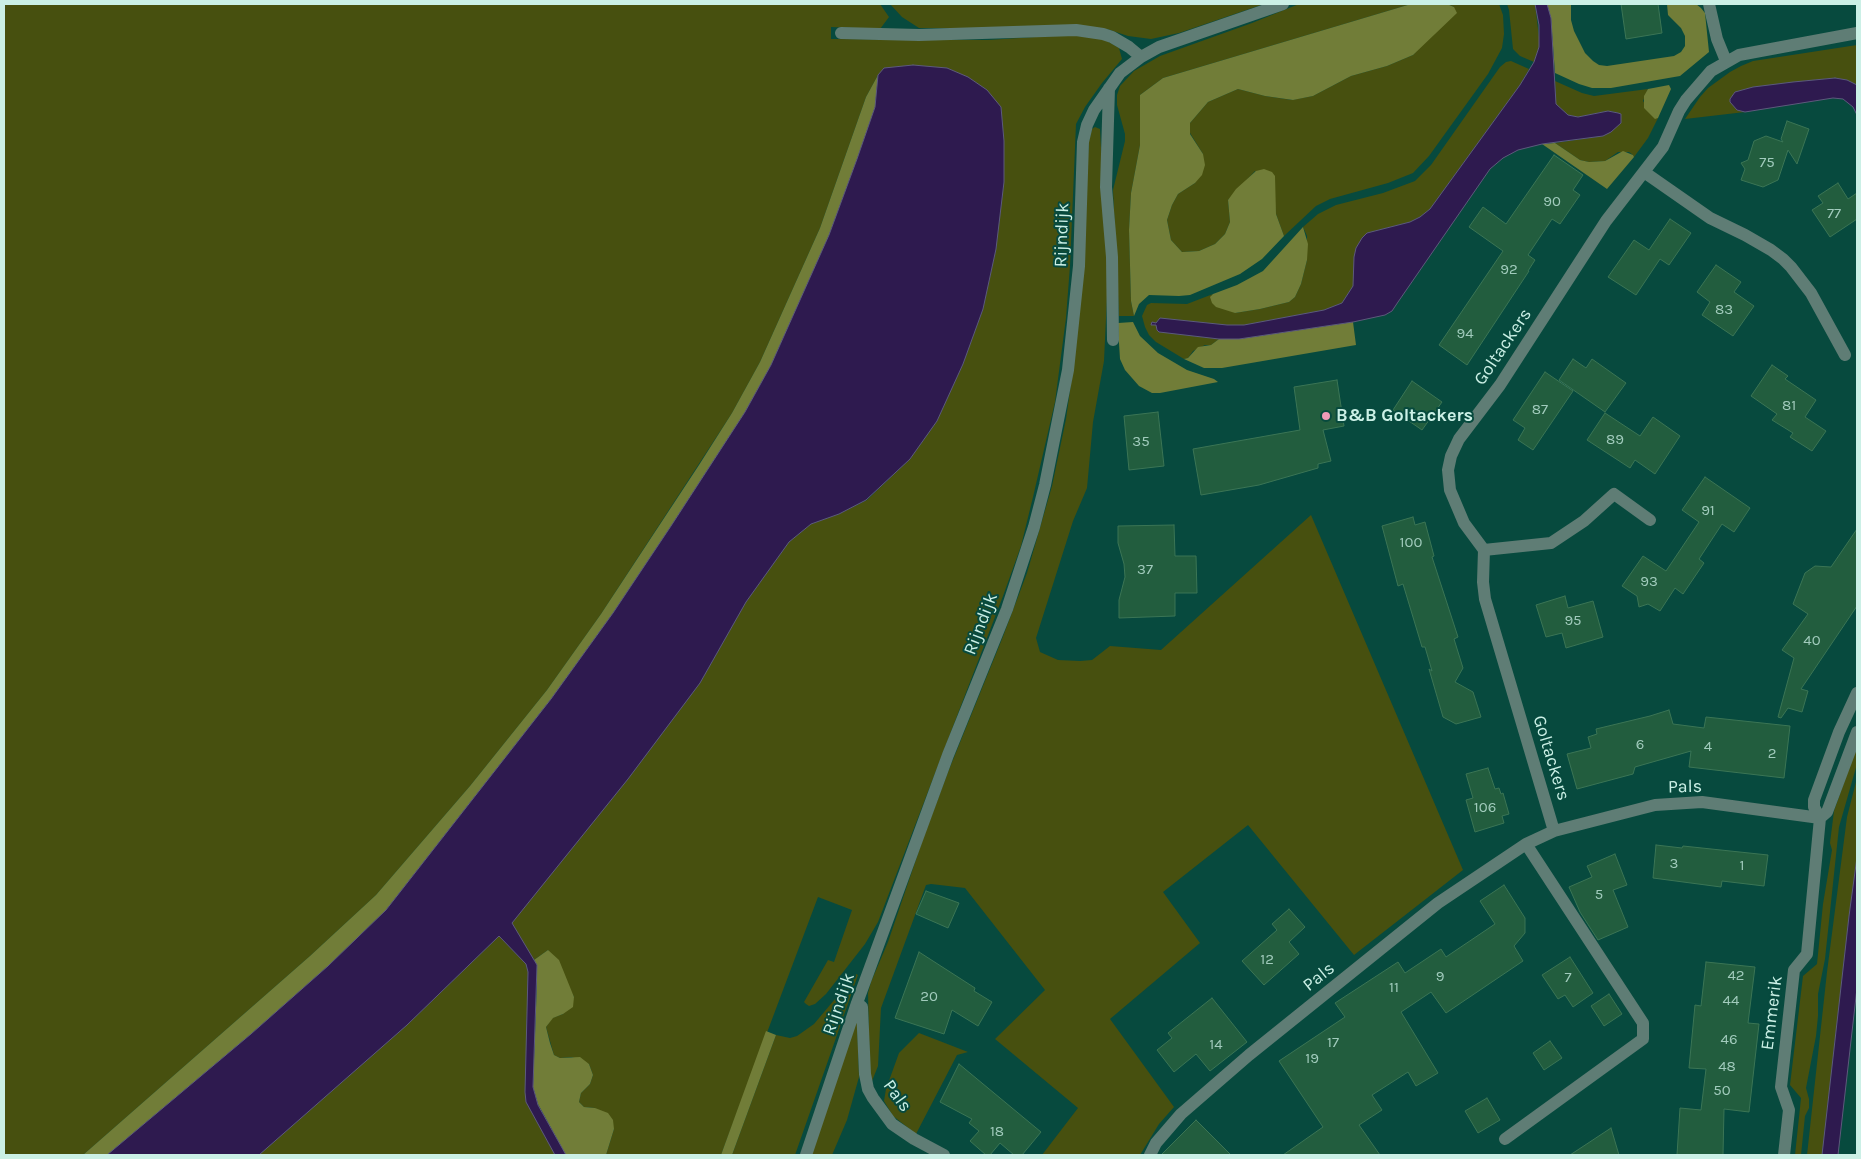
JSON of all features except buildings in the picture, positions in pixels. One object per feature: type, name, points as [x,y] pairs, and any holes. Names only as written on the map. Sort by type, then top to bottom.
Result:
[{"type":"street","name":"Rijndijk","points":[[806,1155],[857,1003],[948,755],[1007,609],[1036,518],[1047,476],[1068,370],[1079,266],[1083,142],[1087,125],[1094,110],[1120,73],[1141,57],[1159,47],[1282,4]]},
{"type":"street","points":[[1711,5],[1717,38],[1726,61]]},
{"type":"street","points":[[841,33],[919,35],[1076,30],[1112,37],[1141,57]]},
{"type":"street","name":"Goltackers","points":[[1554,831],[1485,598],[1483,582],[1484,550],[1464,523],[1450,490],[1448,470],[1451,456],[1459,439],[1505,378],[1606,221],[1663,147],[1686,100],[1711,71],[1726,61],[1756,50],[1857,33]]},
{"type":"street","points":[[1109,88],[1106,187],[1112,257],[1113,340]]},
{"type":"street","points":[[1644,172],[1710,218],[1745,235],[1783,259],[1812,293],[1845,355]]},
{"type":"street","points":[[1484,550],[1551,543],[1584,521],[1614,494],[1650,520]]},
{"type":"street","name":"Emmerik","points":[[1784,1155],[1789,1110],[1781,1087],[1794,970],[1807,954],[1820,818],[1814,806],[1814,800],[1838,732],[1857,693]]},
{"type":"street","name":"Emmerik","points":[[1820,818],[1827,812],[1857,732]]},
{"type":"street","name":"Pals","points":[[1150,1155],[1156,1143],[1181,1114],[1248,1055],[1438,904],[1526,844],[1554,831],[1655,805],[1702,802],[1820,818]]},
{"type":"street","points":[[1505,1139],[1643,1039],[1643,1023],[1526,844]]},
{"type":"street","name":"Pals","points":[[857,1003],[862,1008],[865,1074],[868,1089],[873,1098],[892,1124],[944,1155]]},
{"type":"green space","points":[[4,4],[880,4],[889,17],[880,29],[831,27],[831,39],[988,40],[1067,35],[1102,38],[1119,48],[1122,59],[1085,107],[1076,124],[1066,318],[1055,402],[1021,546],[878,922],[865,944],[826,994],[815,1004],[809,1006],[804,1002],[828,960],[834,962],[852,910],[818,897],[721,1155],[606,1155],[614,1129],[595,1108],[584,1107],[579,1102],[581,1093],[590,1084],[593,1075],[589,1064],[572,1057],[560,1058],[554,1055],[546,1027],[552,1018],[563,1014],[574,997],[548,950],[534,960],[511,923],[628,779],[700,683],[746,602],[789,542],[811,524],[839,514],[867,500],[910,459],[937,421],[963,364],[983,309],[996,249],[1004,182],[1004,141],[1001,107],[947,68],[878,75],[866,97],[820,228],[760,362],[732,413],[601,614],[547,690],[470,786],[376,895],[310,956],[83,1155],[4,1155]]},
{"type":"green space","points":[[890,4],[1264,4],[1179,33],[1151,39],[1128,36],[1107,29],[919,28],[902,17]]},
{"type":"green space","points":[[1299,4],[1411,4],[1163,78],[1140,95],[1140,145],[1131,193],[1129,230],[1131,301],[1134,316],[1119,316],[1113,190],[1125,141],[1125,134],[1117,105],[1117,95],[1120,86],[1134,71],[1160,56]]},
{"type":"green space","points":[[1411,4],[1447,4],[1454,7],[1457,13],[1413,55],[1387,66],[1351,76],[1313,96],[1293,100],[1265,96],[1238,89],[1208,102],[1190,123],[1190,134],[1203,154],[1205,165],[1202,175],[1195,183],[1178,194],[1172,205],[1167,220],[1171,240],[1182,252],[1199,251],[1215,244],[1225,234],[1230,222],[1228,200],[1236,189],[1256,171],[1264,169],[1272,172],[1275,176],[1276,214],[1284,236],[1262,259],[1240,274],[1190,295],[1149,295],[1139,304],[1134,316],[1131,301],[1129,230],[1131,193],[1140,145],[1140,95],[1163,78]]},
{"type":"green space","points":[[1447,4],[1499,4],[1503,15],[1504,34],[1502,48],[1488,74],[1429,156],[1413,173],[1388,183],[1330,199],[1316,206],[1284,236],[1276,214],[1274,199],[1255,171],[1228,200],[1230,222],[1225,234],[1215,244],[1199,251],[1182,252],[1171,240],[1167,220],[1172,205],[1178,194],[1195,183],[1203,154],[1190,133],[1190,123],[1208,102],[1238,89],[1292,100],[1313,96],[1351,76],[1387,66],[1413,55],[1454,7]]},
{"type":"green space","points":[[1507,4],[1535,4],[1539,47],[1534,62],[1520,56],[1513,49]]},
{"type":"green space","points":[[1547,4],[1571,4],[1571,20],[1574,31],[1585,53],[1599,65],[1607,66],[1674,56],[1681,52],[1685,46],[1685,36],[1681,28],[1668,15],[1667,4],[1696,4],[1701,8],[1705,13],[1709,52],[1680,76],[1611,88],[1592,88],[1555,73],[1551,18]]},
{"type":"green space","points":[[1857,45],[1857,85],[1847,80],[1835,78],[1753,87],[1735,92],[1737,110],[1745,112],[1685,119],[1708,88],[1741,66],[1753,61]]},
{"type":"green space","points":[[1511,61],[1529,69],[1520,85],[1430,209],[1410,222],[1367,233],[1353,286],[1342,303],[1324,310],[1244,325],[1160,318],[1156,323],[1159,332],[1219,339],[1211,345],[1205,345],[1193,351],[1188,358],[1184,359],[1156,342],[1149,335],[1142,316],[1147,305],[1151,303],[1187,304],[1213,294],[1211,296],[1235,313],[1289,302],[1295,297],[1301,284],[1307,260],[1307,236],[1303,227],[1318,214],[1336,205],[1383,193],[1415,181],[1431,165],[1500,67],[1506,62]]},
{"type":"green space","points":[[878,75],[875,107],[829,235],[771,365],[745,412],[671,526],[613,613],[551,699],[386,910],[328,966],[251,1034],[107,1155],[83,1155],[310,956],[376,895],[470,786],[547,690],[601,614],[699,465],[732,413],[760,362],[820,228],[866,97]]},
{"type":"green space","points":[[1555,81],[1582,93],[1594,96],[1648,89],[1643,101],[1655,118],[1658,118],[1648,138],[1634,157],[1629,152],[1618,152],[1605,161],[1589,162],[1580,160],[1555,143],[1603,136],[1621,115],[1607,111],[1578,117],[1568,115],[1556,104]]},
{"type":"green space","points":[[1669,85],[1671,89],[1658,118],[1655,119],[1644,108],[1644,96],[1648,89]]},
{"type":"green space","points":[[1095,127],[1100,129],[1108,276],[1104,361],[1093,422],[1087,488],[1073,521],[1036,638],[1040,652],[1058,660],[1080,661],[1092,660],[1110,646],[1161,650],[1311,515],[1463,870],[1354,955],[1248,825],[1163,892],[1200,943],[1110,1019],[1174,1107],[1159,1124],[1140,1155],[1042,1155],[1078,1108],[995,1039],[1045,990],[965,888],[926,885],[881,1008],[878,1066],[872,1081],[870,1080],[868,993],[948,772],[1027,573],[1052,486],[1066,419],[1073,369],[1089,141],[1092,129]]},
{"type":"green space","points":[[1555,143],[1580,160],[1589,162],[1605,161],[1623,151],[1634,157],[1607,189],[1542,144]]},
{"type":"green space","points":[[1303,227],[1308,244],[1307,260],[1301,284],[1295,297],[1289,302],[1235,313],[1216,307],[1212,303],[1210,297],[1213,294],[1237,285],[1263,271]]},
{"type":"green space","points":[[1133,322],[1140,336],[1158,353],[1187,370],[1218,382],[1160,393],[1152,393],[1139,386],[1125,370],[1120,359],[1118,323]]},
{"type":"green space","points":[[1353,322],[1356,345],[1222,368],[1204,368],[1184,359],[1188,358],[1198,347],[1211,345],[1219,339],[1239,339]]},
{"type":"green space","points":[[1857,746],[1857,764],[1839,827],[1825,959],[1818,994],[1816,1036],[1806,1088],[1809,1108],[1805,1116],[1801,1155],[1795,1155],[1801,1098],[1790,1085],[1803,976],[1817,964],[1823,904],[1832,850],[1830,843],[1834,811]]},
{"type":"green space","points":[[1857,778],[1857,857],[1822,1155],[1807,1155],[1827,972],[1847,817]]},
{"type":"green space","points":[[499,936],[526,964],[528,972],[525,1092],[537,1122],[555,1155],[259,1155],[407,1025]]},
{"type":"green space","points":[[548,950],[559,960],[574,997],[573,1007],[553,1018],[546,1027],[550,1043],[554,1055],[560,1058],[580,1057],[589,1064],[593,1075],[590,1084],[581,1093],[579,1102],[584,1107],[595,1108],[608,1113],[613,1120],[614,1129],[606,1155],[566,1155],[538,1104],[533,1087],[537,981],[537,965],[534,960]]},
{"type":"green space","points":[[856,974],[858,975],[795,1155],[732,1155],[776,1035],[790,1038],[797,1036],[814,1024]]},
{"type":"green space","points":[[857,1020],[859,1077],[847,1120],[832,1155],[811,1155]]},
{"type":"green space","points":[[766,1031],[776,1035],[732,1155],[721,1155]]},
{"type":"green space","points":[[919,1033],[968,1052],[957,1055],[916,1134],[893,1116],[884,1101],[886,1089],[899,1053]]},
{"type":"shaded area","points":[[1535,4],[1547,4],[1551,18],[1556,104],[1568,115],[1578,117],[1608,111],[1621,114],[1621,123],[1611,132],[1603,136],[1542,144],[1518,150],[1503,158],[1490,169],[1392,311],[1385,315],[1353,322],[1239,339],[1219,339],[1159,332],[1156,325],[1151,325],[1152,322],[1156,323],[1160,318],[1244,325],[1324,310],[1342,303],[1353,286],[1354,257],[1356,248],[1362,238],[1367,233],[1410,222],[1430,209],[1520,85],[1534,62],[1539,47],[1539,25]]},
{"type":"shaded area","points":[[913,65],[947,68],[968,77],[987,90],[1001,107],[1004,141],[1004,182],[996,249],[983,309],[963,364],[937,421],[910,459],[866,500],[839,514],[811,524],[789,542],[746,602],[700,683],[628,779],[512,923],[537,965],[533,1087],[538,1105],[566,1155],[555,1155],[526,1102],[528,972],[526,964],[499,936],[407,1025],[259,1155],[107,1155],[251,1034],[328,966],[386,910],[551,699],[613,613],[745,412],[771,365],[829,235],[875,107],[878,75],[884,68]]},
{"type":"shaded area","points":[[1835,78],[1847,80],[1857,85],[1857,115],[1853,107],[1843,99],[1833,98],[1745,112],[1737,110],[1730,102],[1735,92],[1753,87]]},
{"type":"shaded area","points":[[1857,857],[1857,988],[1838,1155],[1822,1155],[1849,916]]},
{"type":"place","name":"B&B Goltackers","points":[[1326,416]]}]
